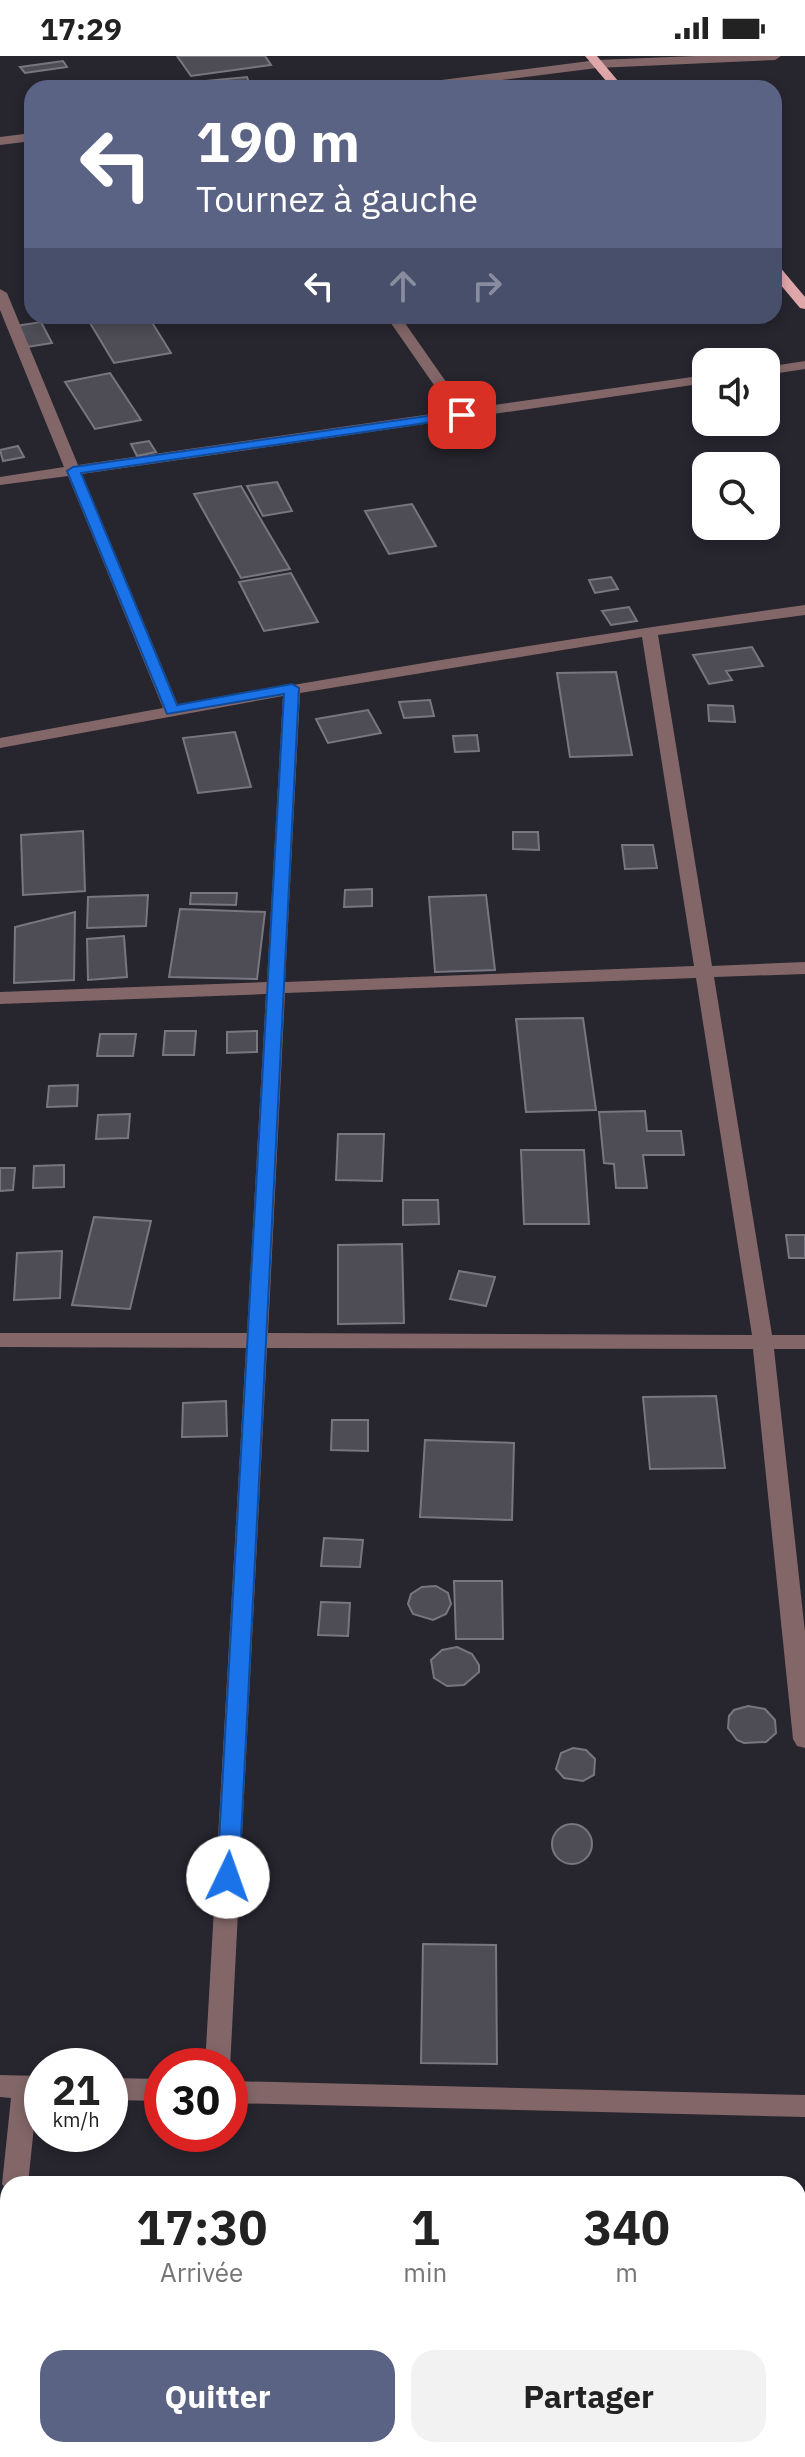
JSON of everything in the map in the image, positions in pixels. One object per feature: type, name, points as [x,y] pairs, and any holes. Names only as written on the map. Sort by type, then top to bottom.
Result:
[{"type":"main road","points":[[594,60],[611,80]]},
{"type":"main road","points":[[782,278],[805,305]]},
{"type":"street","points":[[463,80],[594,60],[775,56]]},
{"type":"street","points":[[0,141],[24,138]]},
{"type":"street","points":[[0,295],[172,711]]},
{"type":"street","points":[[399,324],[462,415]]},
{"type":"street","points":[[780,369],[805,365]]},
{"type":"street","points":[[0,481],[692,381]]},
{"type":"street","points":[[0,743],[292,688],[649,630],[805,610]]},
{"type":"street","points":[[649,630],[763,1342],[805,1739]]},
{"type":"street","points":[[219,2048],[292,688]]},
{"type":"street","points":[[0,998],[805,968]]},
{"type":"street","points":[[0,1340],[805,1342]]},
{"type":"street","points":[[16,2176],[22,2087]]},
{"type":"street","points":[[248,2092],[805,2106]]},
{"type":"building","points":[[177,56],[265,56],[271,65],[191,76]]},
{"type":"building","points":[[63,61],[67,67],[25,73],[20,67]]},
{"type":"building","points":[[247,77],[248,80],[215,80]]},
{"type":"building","points":[[42,324],[52,343],[21,348],[9,327]]},
{"type":"building","points":[[91,324],[153,324],[171,353],[114,363]]},
{"type":"building","points":[[110,373],[141,420],[95,429],[65,382]]},
{"type":"building","points":[[149,441],[156,452],[137,456],[131,444]]},
{"type":"building","points":[[18,446],[24,457],[3,461],[0,450]]},
{"type":"building","points":[[277,482],[292,511],[263,516],[247,486]]},
{"type":"building","points":[[241,486],[290,569],[241,578],[194,494]]},
{"type":"building","points":[[412,504],[436,546],[389,554],[365,511]]},
{"type":"building","points":[[291,573],[318,622],[264,631],[239,582]]},
{"type":"building","points":[[611,577],[618,589],[595,593],[589,580]]},
{"type":"building","points":[[629,607],[637,621],[611,625],[602,611]]},
{"type":"building","points":[[752,647],[763,666],[726,671],[732,680],[709,684],[693,655]]},
{"type":"building","points":[[616,672],[632,755],[570,757],[557,673]]},
{"type":"building","points":[[430,700],[434,716],[404,718],[399,702]]},
{"type":"building","points":[[708,705],[733,706],[735,722],[709,721]]},
{"type":"building","points":[[368,710],[381,733],[328,743],[316,719]]},
{"type":"building","points":[[235,732],[251,787],[198,793],[183,738]]},
{"type":"building","points":[[477,735],[479,751],[455,752],[453,736]]},
{"type":"building","points":[[83,831],[85,891],[23,895],[21,835]]},
{"type":"building","points":[[513,832],[538,832],[539,850],[513,849]]},
{"type":"building","points":[[622,845],[653,845],[657,868],[625,869]]},
{"type":"building","points":[[372,889],[372,906],[344,907],[345,890]]},
{"type":"building","points":[[191,893],[237,893],[236,905],[190,904]]},
{"type":"building","points":[[148,895],[146,926],[87,928],[88,897]]},
{"type":"building","points":[[486,895],[495,970],[435,972],[429,897]]},
{"type":"building","points":[[180,909],[265,912],[257,979],[169,977]]},
{"type":"building","points":[[75,912],[74,980],[14,983],[15,927]]},
{"type":"building","points":[[124,936],[127,977],[88,980],[87,939]]},
{"type":"building","points":[[583,1018],[596,1110],[526,1112],[516,1019]]},
{"type":"building","points":[[165,1031],[196,1031],[194,1055],[163,1055]]},
{"type":"building","points":[[257,1031],[257,1052],[227,1053],[227,1032]]},
{"type":"building","points":[[100,1034],[136,1034],[133,1056],[97,1056]]},
{"type":"building","points":[[78,1085],[77,1106],[47,1107],[49,1086]]},
{"type":"building","points":[[645,1111],[647,1131],[681,1131],[684,1155],[643,1155],[647,1188],[616,1188],[614,1164],[604,1163],[599,1112]]},
{"type":"building","points":[[130,1114],[128,1138],[96,1139],[98,1115]]},
{"type":"building","points":[[338,1134],[384,1134],[382,1181],[336,1180]]},
{"type":"building","points":[[521,1150],[584,1150],[589,1224],[524,1224]]},
{"type":"building","points":[[64,1165],[64,1187],[33,1188],[34,1166]]},
{"type":"building","points":[[0,1168],[15,1168],[13,1190],[0,1191]]},
{"type":"building","points":[[403,1200],[438,1200],[439,1224],[403,1225]]},
{"type":"building","points":[[94,1217],[151,1221],[130,1309],[72,1305]]},
{"type":"building","points":[[786,1235],[805,1235],[805,1258],[789,1258]]},
{"type":"building","points":[[402,1244],[404,1323],[338,1324],[338,1245]]},
{"type":"building","points":[[62,1251],[60,1298],[14,1300],[17,1253]]},
{"type":"building","points":[[459,1271],[495,1277],[486,1306],[450,1299]]},
{"type":"building","points":[[716,1396],[725,1468],[650,1469],[643,1397]]},
{"type":"building","points":[[226,1401],[227,1436],[182,1437],[183,1403]]},
{"type":"building","points":[[332,1420],[368,1420],[368,1451],[331,1450]]},
{"type":"building","points":[[425,1440],[514,1443],[512,1520],[420,1517]]},
{"type":"building","points":[[324,1538],[363,1540],[360,1567],[321,1566]]},
{"type":"building","points":[[454,1581],[502,1581],[503,1639],[456,1639]]},
{"type":"building","points":[[436,1586],[448,1593],[451,1604],[446,1614],[433,1620],[413,1614],[408,1604],[411,1594],[422,1587]]},
{"type":"building","points":[[321,1602],[350,1603],[348,1636],[318,1635]]},
{"type":"building","points":[[457,1647],[472,1654],[479,1665],[479,1672],[464,1685],[447,1686],[434,1678],[431,1660],[442,1650]]},
{"type":"building","points":[[748,1706],[765,1709],[775,1720],[776,1733],[766,1742],[744,1743],[737,1740],[728,1728],[729,1716],[734,1710]]},
{"type":"building","points":[[573,1748],[586,1750],[595,1759],[594,1775],[583,1781],[564,1778],[556,1769],[561,1753]]},
{"type":"building","points":[[572,1824],[586,1830],[592,1844],[586,1858],[572,1864],[558,1858],[552,1844],[558,1830]]},
{"type":"building","points":[[423,1944],[496,1945],[497,2064],[421,2063]]},
{"type":"route","points":[[228,1877],[292,688],[172,711],[73,471],[462,415]]}]
